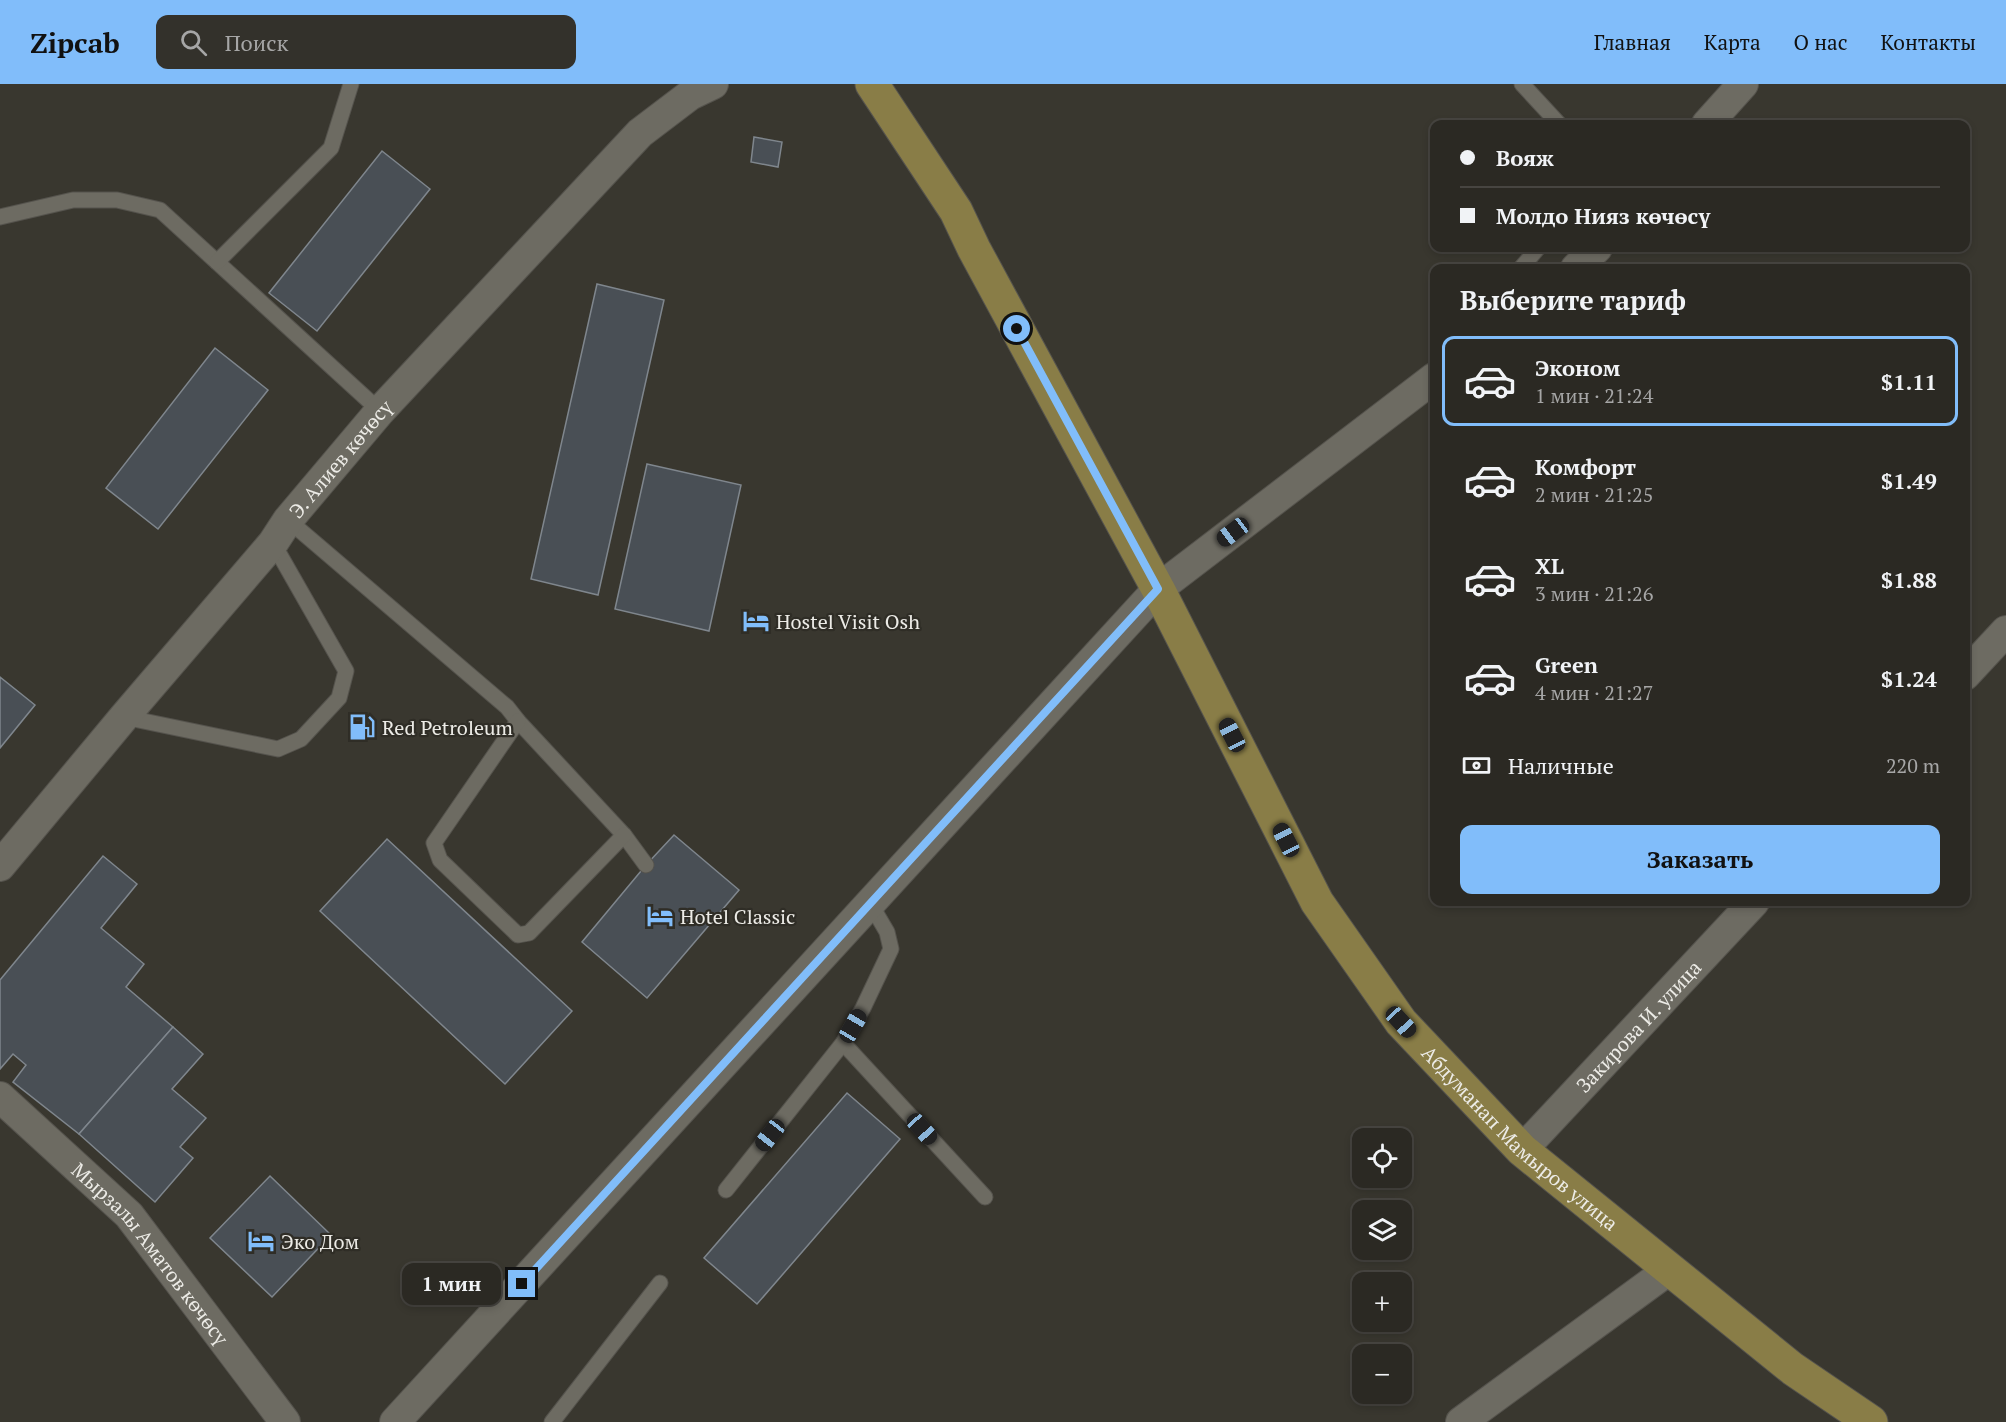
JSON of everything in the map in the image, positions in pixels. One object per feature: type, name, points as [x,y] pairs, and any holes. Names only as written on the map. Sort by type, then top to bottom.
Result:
[{"type":"main road","name":"Абдуманап Мамыров улица","points":[[872,84],[956,211],[974,249],[1158,589],[1317,902],[1401,1022],[1522,1150],[1792,1369],[1871,1422]]},
{"type":"street","name":"Э. Алиев көчөсү","points":[[0,866],[380,411],[640,133],[690,95],[713,84]]},
{"type":"street","points":[[1711,120],[1743,84]]},
{"type":"street","points":[[1580,264],[1594,252]]},
{"type":"street","points":[[395,1422],[1158,589],[1430,381]]},
{"type":"street","points":[[1970,670],[2006,631]]},
{"type":"street","name":"Закирова И. улица","points":[[1522,1150],[1750,906]]},
{"type":"street","name":"Мырзалы Аматов көчөсү","points":[[0,1097],[129,1215],[285,1422]]},
{"type":"street","points":[[1461,1422],[1670,1269]]},
{"type":"lane","points":[[217,262],[331,148],[351,84]]},
{"type":"lane","points":[[1522,84],[1555,120]]},
{"type":"lane","points":[[0,217],[73,200],[117,200],[160,210],[380,411]]},
{"type":"lane","points":[[1524,264],[1535,252]]},
{"type":"lane","points":[[124,717],[278,749],[301,739],[339,698],[346,670],[281,532]]},
{"type":"lane","points":[[281,532],[507,707],[624,835],[646,865]]},
{"type":"lane","points":[[518,721],[434,843],[440,860],[518,935],[530,933],[624,835]]},
{"type":"lane","points":[[726,1190],[843,1043],[863,1008],[891,949],[887,932],[870,903]]},
{"type":"lane","points":[[843,1043],[985,1197]]},
{"type":"lane","points":[[552,1422],[660,1283]]},
{"type":"building","points":[[754,137],[782,142],[778,167],[751,162]]},
{"type":"building","points":[[382,151],[430,189],[317,331],[269,293]]},
{"type":"building","points":[[597,284],[664,300],[598,595],[531,579]]},
{"type":"building","points":[[215,348],[268,390],[158,529],[106,488]]},
{"type":"building","points":[[647,464],[741,485],[709,631],[615,609]]},
{"type":"building","points":[[0,677],[35,705],[0,748]]},
{"type":"building","name":"Hotel Classic","points":[[674,835],[739,890],[647,998],[582,942]]},
{"type":"building","points":[[387,839],[572,1011],[505,1084],[320,911]]},
{"type":"building","points":[[103,856],[137,884],[101,928],[144,964],[126,987],[173,1027],[79,1134],[13,1082],[26,1065],[13,1054],[0,1069],[0,980]]},
{"type":"building","points":[[173,1027],[203,1054],[172,1089],[206,1118],[180,1147],[193,1158],[155,1202],[79,1134]]},
{"type":"building","points":[[847,1093],[900,1139],[757,1304],[704,1258]]},
{"type":"building","points":[[270,1176],[331,1235],[272,1297],[210,1238]]},
{"type":"place","name":"Hostel Visit Osh","points":[[756,621]]},
{"type":"place","name":"Red Petroleum","points":[[362,727]]},
{"type":"place","name":"Hotel Classic","points":[[660,916]]},
{"type":"place","name":"Эко Дом","points":[[261,1241]]},
{"type":"route","points":[[522,1284],[1158,589],[1017,329]]}]
